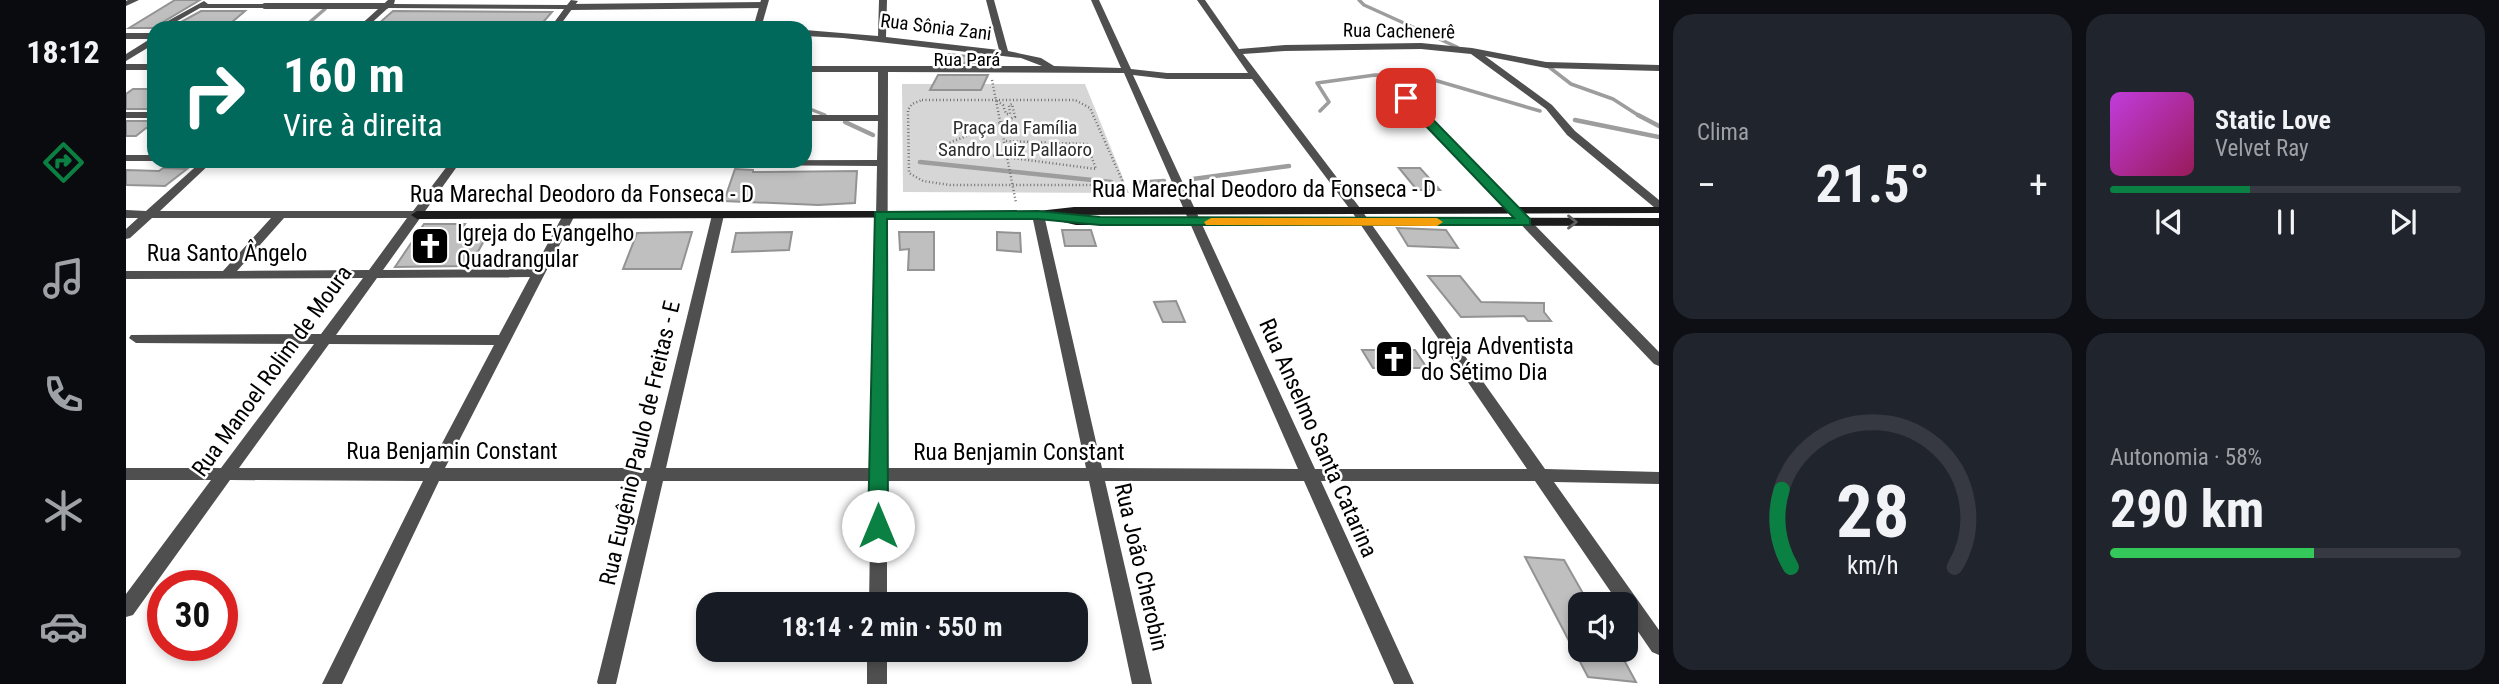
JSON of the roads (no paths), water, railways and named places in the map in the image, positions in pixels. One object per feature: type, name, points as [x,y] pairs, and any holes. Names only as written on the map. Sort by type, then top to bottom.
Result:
[{"type":"street","points":[[126,4],[135,0]]},
{"type":"street","points":[[172,21],[209,0]]},
{"type":"street","points":[[882,38],[883,0]]},
{"type":"street","points":[[990,0],[1004,53]]},
{"type":"street","points":[[1094,0],[1128,73]]},
{"type":"street","points":[[1202,0],[1237,52],[1360,216],[1659,646]]},
{"type":"street","points":[[759,21],[765,2]]},
{"type":"street","points":[[369,21],[389,3],[573,3]]},
{"type":"street","points":[[559,21],[573,3]]},
{"type":"street","points":[[198,7],[264,6]]},
{"type":"street","points":[[183,21],[198,12],[198,7]]},
{"type":"street","name":"Rua Sônia Zani","points":[[812,33],[882,38],[1004,53],[1038,60],[1054,73]]},
{"type":"street","points":[[126,36],[147,36]]},
{"type":"street","points":[[126,48],[147,38]]},
{"type":"street","points":[[126,58],[147,40]]},
{"type":"street","name":"Rua Cachenerê","points":[[1237,52],[1284,48],[1421,46],[1472,51],[1546,65],[1659,68]]},
{"type":"street","points":[[1472,51],[1549,107],[1571,133],[1659,208]]},
{"type":"street","points":[[126,67],[147,67]]},
{"type":"street","name":"Rua Pará","points":[[812,69],[991,76],[1054,73]]},
{"type":"street","points":[[877,592],[883,73]]},
{"type":"street","name":"Rua Pará","points":[[812,76],[1054,73],[1113,77],[1128,73],[1256,76]]},
{"type":"street","name":"Rua Anselmo Santa Catarina","points":[[1128,73],[1404,684]]},
{"type":"street","points":[[126,75],[147,75]]},
{"type":"street","points":[[1388,80],[1659,361]]},
{"type":"street","points":[[126,115],[147,115]]},
{"type":"street","points":[[812,118],[881,118]]},
{"type":"street","points":[[126,158],[147,159]]},
{"type":"street","points":[[812,163],[881,163]]},
{"type":"street","points":[[126,235],[200,168]]},
{"type":"street","name":"Rua Manoel Rolim de Moura","points":[[126,609],[451,168]]},
{"type":"street","name":"Rua Marechal Deodoro da Fonseca - D","points":[[1360,216],[1659,208]]},
{"type":"street","name":"Rua Marechal Deodoro da Fonseca - D","points":[[126,214],[1038,215],[1076,221],[1192,216],[1360,216],[1525,222],[1659,222]]},
{"type":"street","points":[[227,274],[281,215]]},
{"type":"street","points":[[332,684],[435,474],[569,215]]},
{"type":"street","name":"Rua Eugênio Paulo de Freitas - E","points":[[607,682],[718,215]]},
{"type":"street","name":"Rua João Cherobin","points":[[1038,215],[1142,684]]},
{"type":"street","name":"Rua Santo Ângelo","points":[[126,275],[538,273]]},
{"type":"street","points":[[136,338],[504,340]]},
{"type":"street","name":"Rua Benjamin Constant","points":[[126,474],[1310,474],[1659,478]]},
{"type":"street","points":[[877,662],[877,684]]},
{"type":"lane","points":[[573,3],[765,2]]},
{"type":"lane","points":[[264,6],[389,3]]},
{"type":"waterway","points":[[1359,0],[1364,5],[1457,47]]},
{"type":"waterway","points":[[311,21],[325,9]]},
{"type":"waterway","points":[[1549,67],[1571,84],[1613,99],[1641,117]]},
{"type":"waterway","points":[[1320,111],[1329,102],[1317,83],[1375,75],[1434,80],[1540,111]]},
{"type":"waterway","points":[[812,110],[825,115]]},
{"type":"waterway","points":[[1638,115],[1659,126]]},
{"type":"waterway","points":[[1575,120],[1659,137]]},
{"type":"waterway","points":[[845,122],[873,135]]},
{"type":"waterway","points":[[920,162],[1111,182]]},
{"type":"waterway","points":[[1193,179],[1289,166]]},
{"type":"waterway","points":[[1135,183],[1164,181]]},
{"type":"place","name":"Igreja do Evangelho Quadrangular","points":[[430,246]]},
{"type":"place","name":"Igreja Adventista do Sétimo Dia","points":[[1394,359]]},
{"type":"park label","name":"Praça da Família Sandro Luiz Pallaoro","points":[[1015,138]]}]
